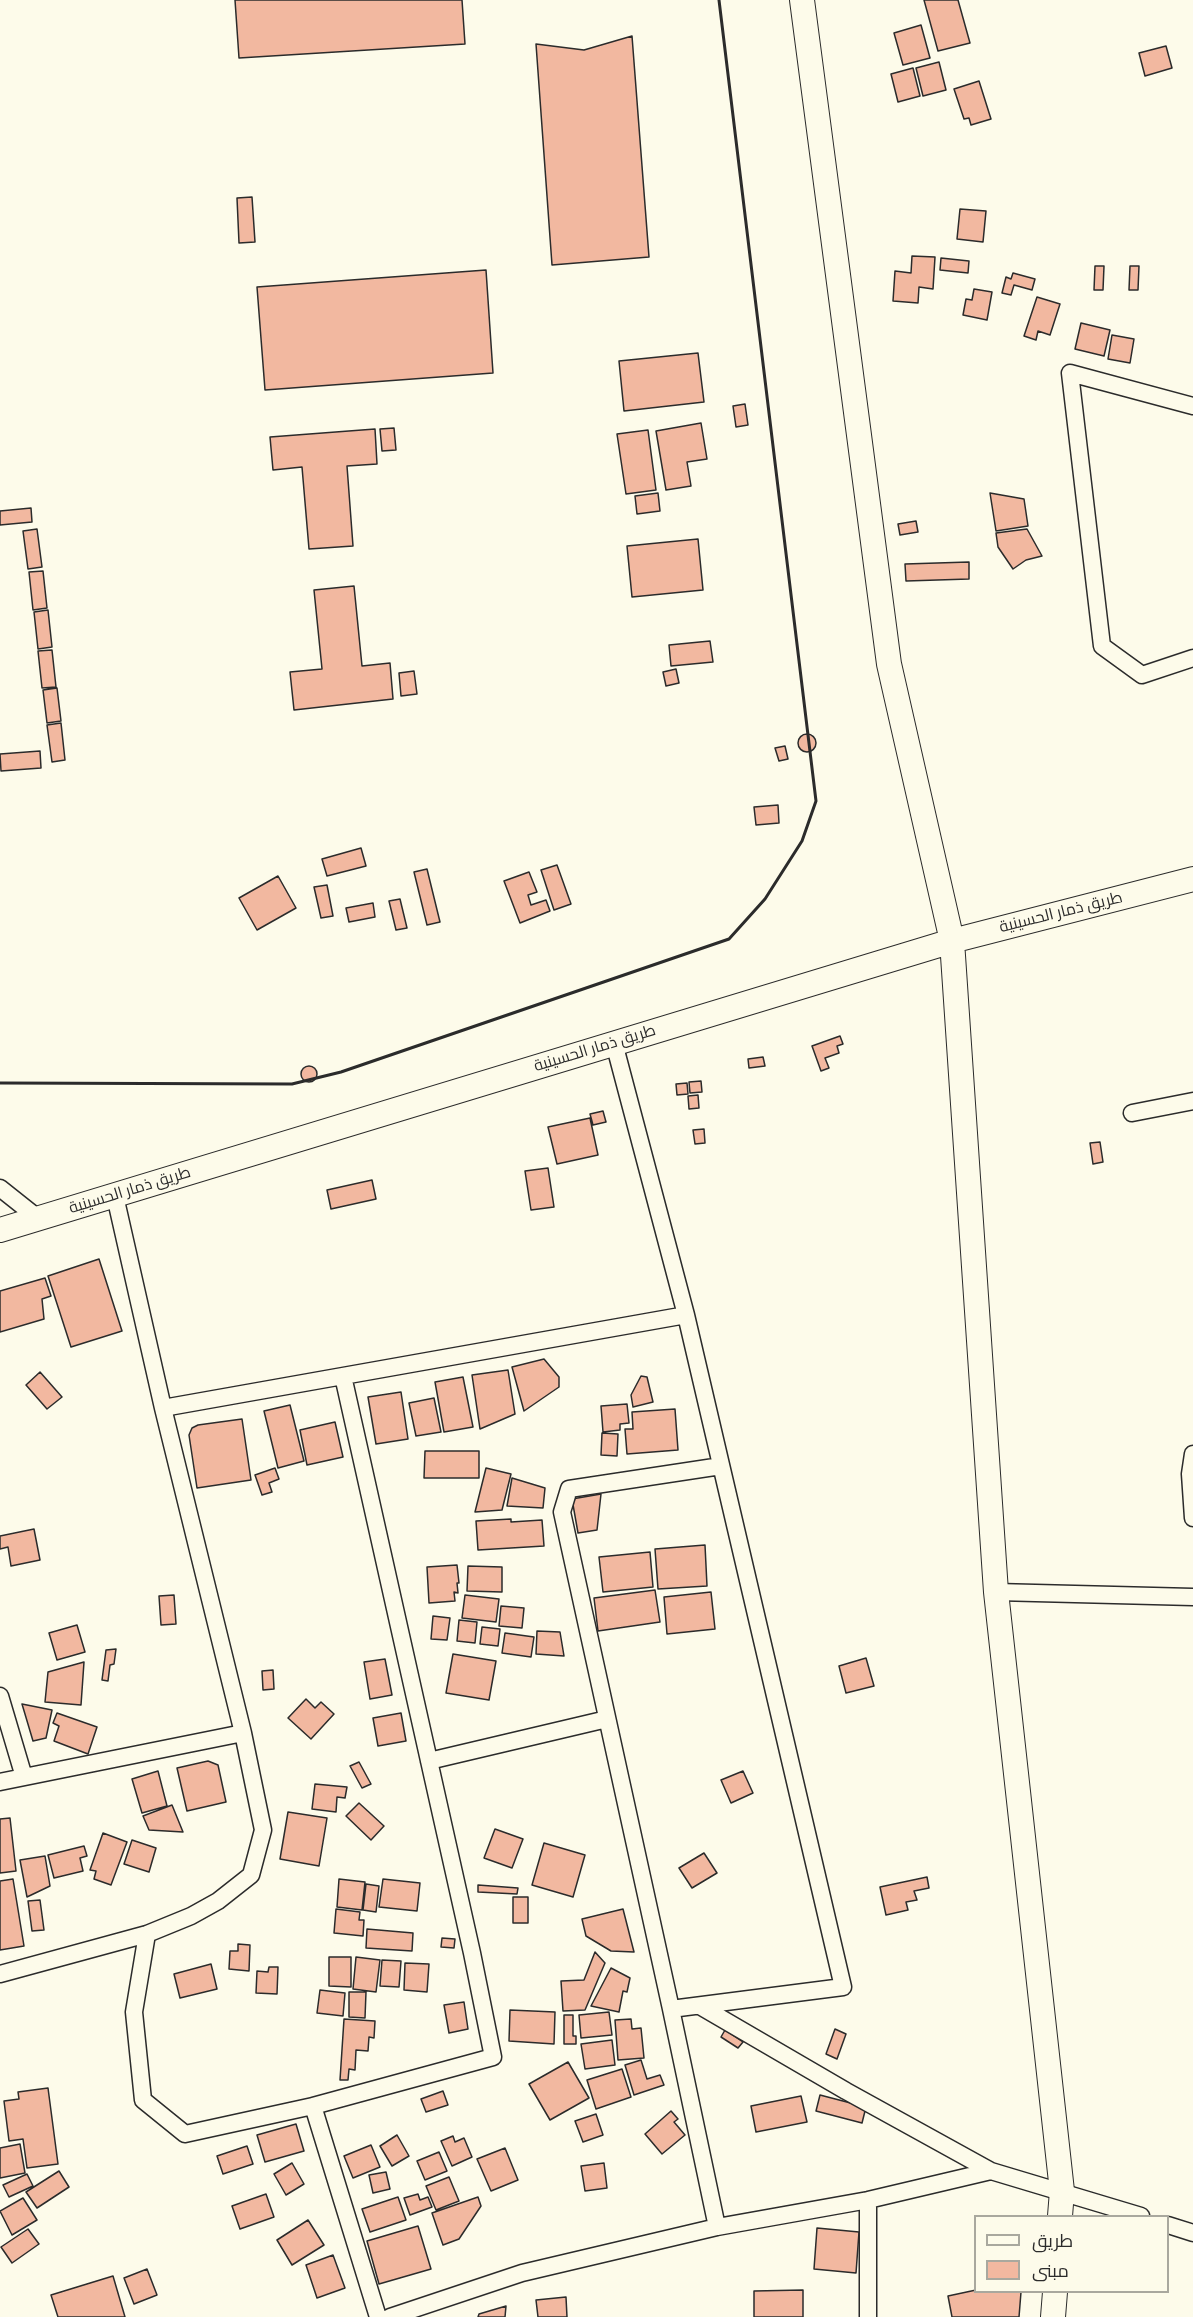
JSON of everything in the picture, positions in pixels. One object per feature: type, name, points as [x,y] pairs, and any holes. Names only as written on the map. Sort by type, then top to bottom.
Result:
[{"type":"street","points":[[802,0],[890,664],[952,941],[996,1592],[1062,2191],[1060,2215]]},
{"type":"street","points":[[1193,406],[1071,373],[1102,646],[1142,675],[1193,658]]},
{"type":"street","name":"طريق ذمار الحسينية","points":[[0,1230],[952,941],[1192,881]]},
{"type":"street","points":[[614,1043],[686,1315],[843,1987],[671,2009]]},
{"type":"street","points":[[1132,1113],[1193,1101]]},
{"type":"street","points":[[0,1188],[39,1219]]},
{"type":"street","points":[[0,1974],[147,1934],[190,1916],[218,1901],[251,1875],[263,1830],[243,1733],[163,1408],[115,1196]]},
{"type":"street","points":[[163,1408],[686,1315]]},
{"type":"street","points":[[147,1934],[134,2012],[143,2100],[185,2134],[313,2106],[493,2057],[472,1953],[343,1376]]},
{"type":"street","points":[[1193,1454],[1190,1465],[1193,1518]]},
{"type":"street","points":[[717,2227],[562,1512],[569,1489],[721,1466]]},
{"type":"street","points":[[996,1592],[1193,1597]]},
{"type":"street","points":[[0,1696],[24,1777]]},
{"type":"street","points":[[429,1761],[607,1719]]},
{"type":"street","points":[[0,1782],[243,1733]]},
{"type":"street","points":[[700,2006],[846,2091],[991,2171],[1135,2215]]},
{"type":"street","points":[[313,2106],[378,2317]]},
{"type":"street","points":[[390,2317],[522,2273],[717,2227],[868,2200],[991,2171]]},
{"type":"street","points":[[868,2200],[868,2317]]},
{"type":"street","points":[[1169,2226],[1193,2233]]},
{"type":"street","points":[[1053,2317],[1055,2293]]},
{"type":"building","points":[[235,0],[462,0],[465,44],[239,58]]},
{"type":"building","points":[[924,0],[958,0],[970,43],[938,51]]},
{"type":"building","points":[[921,25],[930,58],[903,65],[894,33]]},
{"type":"building","points":[[632,36],[649,257],[552,265],[536,44],[584,50]]},
{"type":"building","points":[[1166,46],[1172,68],[1145,76],[1139,53]]},
{"type":"building","points":[[939,62],[946,90],[923,96],[916,68]]},
{"type":"building","points":[[913,68],[920,96],[898,102],[891,74]]},
{"type":"building","points":[[979,81],[991,119],[971,125],[969,118],[964,119],[954,89]]},
{"type":"building","points":[[252,197],[255,242],[239,243],[237,198]]},
{"type":"building","points":[[960,209],[986,211],[983,242],[957,239]]},
{"type":"building","points":[[912,256],[935,257],[933,289],[919,287],[918,303],[893,301],[895,271],[911,273]]},
{"type":"building","points":[[941,258],[969,261],[968,273],[940,270]]},
{"type":"building","points":[[1095,266],[1104,266],[1103,290],[1094,290]]},
{"type":"building","points":[[1130,266],[1139,266],[1138,290],[1129,290]]},
{"type":"building","points":[[486,270],[493,373],[265,390],[257,287]]},
{"type":"building","points":[[1013,273],[1035,279],[1032,290],[1014,285],[1011,295],[1002,293],[1006,277],[1011,279]]},
{"type":"building","points":[[974,289],[992,292],[987,320],[963,315],[966,299],[972,300]]},
{"type":"building","points":[[1037,297],[1060,304],[1050,335],[1038,331],[1036,340],[1024,336]]},
{"type":"building","points":[[1081,323],[1110,330],[1104,356],[1075,349]]},
{"type":"building","points":[[1112,335],[1134,339],[1130,363],[1108,359]]},
{"type":"building","points":[[698,353],[704,402],[624,411],[619,361]]},
{"type":"building","points":[[745,404],[748,425],[736,427],[733,406]]},
{"type":"building","points":[[701,423],[707,459],[687,462],[691,486],[666,490],[656,431]]},
{"type":"building","points":[[394,428],[396,450],[382,451],[380,429]]},
{"type":"building","points":[[375,429],[377,464],[347,466],[353,546],[309,549],[302,467],[273,470],[270,437]]},
{"type":"building","points":[[648,430],[656,490],[626,494],[617,434]]},
{"type":"building","points":[[658,493],[660,511],[637,514],[635,496]]},
{"type":"building","points":[[990,493],[1024,499],[1028,526],[996,531]]},
{"type":"building","points":[[31,508],[32,522],[0,525],[0,511]]},
{"type":"building","points":[[916,521],[918,532],[900,535],[898,524]]},
{"type":"building","points":[[37,529],[42,567],[28,569],[23,531]]},
{"type":"building","points":[[1027,529],[1042,556],[1026,560],[1013,569],[998,547],[996,533]]},
{"type":"building","points":[[698,539],[703,590],[632,597],[627,546]]},
{"type":"building","points":[[969,562],[969,579],[906,581],[905,564]]},
{"type":"building","points":[[43,571],[47,608],[33,610],[29,572]]},
{"type":"building","points":[[354,586],[362,666],[390,663],[393,699],[294,710],[290,672],[322,669],[314,590]]},
{"type":"building","points":[[48,610],[52,647],[38,649],[34,612]]},
{"type":"building","points":[[710,641],[713,662],[671,666],[669,645]]},
{"type":"building","points":[[52,650],[56,687],[42,688],[38,651]]},
{"type":"building","points":[[676,669],[679,683],[666,686],[663,672]]},
{"type":"building","points":[[414,671],[417,694],[401,696],[399,673]]},
{"type":"building","points":[[57,688],[61,721],[47,723],[43,690]]},
{"type":"building","points":[[61,723],[65,760],[52,762],[47,725]]},
{"type":"building","points":[[807,734],[813,737],[816,743],[813,749],[807,752],[801,749],[798,743],[801,737]]},
{"type":"building","points":[[785,746],[788,759],[779,761],[775,748]]},
{"type":"building","points":[[40,751],[41,768],[1,771],[0,754]]},
{"type":"building","points":[[778,805],[779,823],[756,825],[754,807]]},
{"type":"building","points":[[361,848],[366,866],[327,876],[322,859]]},
{"type":"building","points":[[557,865],[571,904],[554,910],[541,870]]},
{"type":"building","points":[[427,869],[440,922],[427,925],[414,872]]},
{"type":"building","points":[[529,872],[537,892],[528,895],[531,905],[546,900],[550,911],[520,923],[504,881]]},
{"type":"building","points":[[278,876],[296,908],[257,930],[239,898]]},
{"type":"building","points":[[327,885],[333,916],[321,918],[314,887]]},
{"type":"building","points":[[400,899],[407,928],[396,930],[389,901]]},
{"type":"building","points":[[373,903],[375,917],[349,922],[346,908]]},
{"type":"building","points":[[840,1036],[843,1044],[837,1046],[839,1053],[825,1058],[829,1068],[821,1071],[812,1046]]},
{"type":"building","points":[[763,1057],[765,1066],[749,1068],[748,1059]]},
{"type":"building","points":[[306,1066],[312,1066],[317,1074],[315,1080],[306,1082],[301,1077],[301,1071]]},
{"type":"building","points":[[701,1081],[702,1092],[690,1093],[689,1082]]},
{"type":"building","points":[[687,1083],[688,1094],[677,1095],[676,1084]]},
{"type":"building","points":[[698,1095],[699,1108],[689,1109],[688,1096]]},
{"type":"building","points":[[603,1111],[606,1122],[593,1125],[590,1114]]},
{"type":"building","points":[[590,1118],[598,1155],[557,1164],[548,1127]]},
{"type":"building","points":[[704,1129],[705,1143],[695,1144],[693,1130]]},
{"type":"building","points":[[1100,1142],[1103,1162],[1093,1164],[1090,1143]]},
{"type":"building","points":[[548,1168],[554,1207],[531,1210],[525,1171]]},
{"type":"building","points":[[372,1180],[376,1199],[331,1209],[327,1190]]},
{"type":"building","points":[[99,1259],[122,1331],[71,1347],[48,1276]]},
{"type":"building","points":[[45,1278],[51,1296],[42,1299],[44,1319],[0,1332],[0,1291]]},
{"type":"building","points":[[544,1359],[559,1377],[559,1387],[524,1411],[512,1367]]},
{"type":"building","points":[[508,1370],[515,1414],[480,1429],[472,1375]]},
{"type":"building","points":[[40,1372],[62,1397],[47,1409],[26,1385]]},
{"type":"building","points":[[641,1376],[647,1377],[653,1402],[633,1407],[631,1395]]},
{"type":"building","points":[[463,1377],[473,1427],[444,1432],[435,1382]]},
{"type":"building","points":[[401,1392],[408,1439],[376,1444],[368,1397]]},
{"type":"building","points":[[434,1398],[441,1432],[416,1436],[409,1403]]},
{"type":"building","points":[[627,1404],[629,1423],[620,1424],[620,1430],[603,1432],[601,1406]]},
{"type":"building","points":[[290,1405],[304,1461],[278,1468],[264,1411]]},
{"type":"building","points":[[675,1409],[678,1450],[627,1454],[625,1429],[633,1429],[632,1412]]},
{"type":"building","points":[[242,1419],[251,1480],[197,1488],[189,1435],[192,1428],[198,1425]]},
{"type":"building","points":[[335,1422],[343,1457],[307,1465],[300,1430]]},
{"type":"building","points":[[602,1433],[618,1434],[617,1456],[601,1455]]},
{"type":"building","points":[[425,1451],[479,1451],[479,1478],[424,1478]]},
{"type":"building","points":[[275,1468],[279,1479],[269,1483],[272,1492],[262,1495],[255,1475]]},
{"type":"building","points":[[486,1468],[511,1474],[502,1510],[475,1512]]},
{"type":"building","points":[[512,1478],[545,1488],[543,1508],[507,1506]]},
{"type":"building","points":[[601,1494],[597,1530],[578,1533],[572,1499]]},
{"type":"building","points":[[511,1519],[511,1522],[542,1520],[544,1546],[478,1550],[476,1521]]},
{"type":"building","points":[[34,1529],[40,1560],[11,1566],[8,1547],[0,1549],[0,1536]]},
{"type":"building","points":[[705,1545],[707,1586],[658,1589],[655,1549]]},
{"type":"building","points":[[650,1552],[653,1587],[603,1592],[599,1557]]},
{"type":"building","points":[[457,1565],[459,1583],[457,1583],[458,1593],[454,1592],[455,1601],[429,1603],[427,1567]]},
{"type":"building","points":[[468,1566],[502,1567],[502,1592],[467,1591]]},
{"type":"building","points":[[655,1590],[660,1622],[598,1631],[594,1598]]},
{"type":"building","points":[[711,1592],[715,1629],[667,1634],[664,1597]]},
{"type":"building","points":[[174,1595],[176,1624],[161,1625],[159,1596]]},
{"type":"building","points":[[465,1595],[499,1599],[496,1622],[462,1618]]},
{"type":"building","points":[[501,1606],[524,1608],[522,1628],[499,1626]]},
{"type":"building","points":[[433,1616],[450,1618],[447,1640],[431,1639]]},
{"type":"building","points":[[459,1620],[477,1622],[475,1643],[457,1641]]},
{"type":"building","points":[[77,1625],[85,1652],[57,1660],[49,1633]]},
{"type":"building","points":[[482,1627],[500,1629],[498,1646],[480,1644]]},
{"type":"building","points":[[537,1631],[560,1632],[564,1656],[536,1654]]},
{"type":"building","points":[[505,1633],[534,1637],[531,1657],[502,1653]]},
{"type":"building","points":[[116,1649],[114,1664],[110,1665],[108,1681],[102,1680],[106,1650]]},
{"type":"building","points":[[453,1654],[496,1661],[489,1700],[446,1693]]},
{"type":"building","points":[[866,1658],[874,1686],[846,1693],[839,1666]]},
{"type":"building","points":[[385,1659],[392,1695],[370,1699],[364,1662]]},
{"type":"building","points":[[84,1662],[81,1705],[45,1702],[48,1672]]},
{"type":"building","points":[[273,1670],[274,1689],[263,1690],[262,1671]]},
{"type":"building","points":[[306,1699],[315,1708],[321,1702],[334,1714],[311,1739],[288,1718]]},
{"type":"building","points":[[22,1704],[52,1710],[46,1738],[33,1741]]},
{"type":"building","points":[[57,1713],[97,1727],[88,1754],[54,1741],[59,1726],[53,1723]]},
{"type":"building","points":[[401,1713],[406,1741],[378,1746],[373,1718]]},
{"type":"building","points":[[208,1761],[218,1765],[226,1802],[187,1811],[177,1768]]},
{"type":"building","points":[[359,1762],[371,1784],[362,1788],[350,1766]]},
{"type":"building","points":[[158,1771],[167,1806],[142,1813],[132,1779]]},
{"type":"building","points":[[743,1771],[753,1793],[731,1803],[721,1780]]},
{"type":"building","points":[[315,1784],[347,1787],[345,1798],[337,1797],[336,1812],[312,1809]]},
{"type":"building","points":[[359,1803],[384,1826],[371,1840],[346,1816]]},
{"type":"building","points":[[172,1805],[183,1832],[149,1830],[143,1816]]},
{"type":"building","points":[[288,1812],[327,1818],[319,1866],[280,1859]]},
{"type":"building","points":[[10,1818],[16,1871],[0,1873],[0,1819]]},
{"type":"building","points":[[495,1829],[523,1839],[512,1868],[484,1858]]},
{"type":"building","points":[[103,1833],[127,1842],[111,1885],[94,1879],[96,1871],[90,1870]]},
{"type":"building","points":[[132,1840],[156,1848],[149,1872],[124,1864]]},
{"type":"building","points":[[544,1843],[585,1855],[573,1897],[532,1885]]},
{"type":"building","points":[[84,1846],[87,1856],[80,1858],[83,1871],[54,1878],[48,1855]]},
{"type":"building","points":[[704,1853],[717,1873],[692,1888],[679,1868]]},
{"type":"building","points":[[45,1856],[50,1886],[27,1897],[20,1860]]},
{"type":"building","points":[[927,1877],[929,1888],[914,1891],[917,1900],[906,1902],[908,1910],[886,1915],[880,1887]]},
{"type":"building","points":[[13,1879],[24,1946],[0,1950],[0,1881]]},
{"type":"building","points":[[339,1879],[365,1882],[362,1910],[337,1907]]},
{"type":"building","points":[[383,1879],[420,1883],[417,1911],[379,1907]]},
{"type":"building","points":[[366,1884],[379,1886],[376,1912],[363,1910]]},
{"type":"building","points":[[478,1885],[518,1888],[517,1894],[478,1892]]},
{"type":"building","points":[[513,1897],[528,1897],[528,1923],[513,1923]]},
{"type":"building","points":[[40,1900],[44,1930],[32,1931],[28,1901]]},
{"type":"building","points":[[336,1909],[360,1912],[359,1920],[364,1920],[363,1936],[334,1933]]},
{"type":"building","points":[[623,1909],[634,1952],[611,1951],[586,1936],[582,1919]]},
{"type":"building","points":[[367,1929],[413,1933],[412,1951],[366,1948]]},
{"type":"building","points":[[442,1938],[455,1939],[454,1948],[441,1947]]},
{"type":"building","points":[[238,1944],[250,1945],[249,1971],[229,1969],[230,1951],[238,1951]]},
{"type":"building","points":[[595,1952],[605,1963],[585,2010],[563,2011],[561,1981],[584,1980]]},
{"type":"building","points":[[329,1957],[351,1957],[351,1987],[329,1986]]},
{"type":"building","points":[[356,1957],[380,1960],[376,1992],[353,1989]]},
{"type":"building","points":[[382,1960],[401,1961],[399,1987],[380,1986]]},
{"type":"building","points":[[405,1963],[429,1964],[427,1992],[404,1990]]},
{"type":"building","points":[[211,1964],[217,1989],[180,1998],[174,1974]]},
{"type":"building","points":[[269,1967],[278,1967],[277,1994],[256,1993],[257,1971],[268,1972]]},
{"type":"building","points":[[611,1968],[630,1978],[627,1992],[623,1991],[619,2012],[591,2006]]},
{"type":"building","points":[[320,1990],[345,1993],[343,2016],[317,2013]]},
{"type":"building","points":[[349,1992],[366,1992],[365,2018],[349,2017]]},
{"type":"building","points":[[464,2002],[468,2029],[449,2033],[444,2005]]},
{"type":"building","points":[[510,2010],[555,2012],[554,2044],[509,2041]]},
{"type":"building","points":[[609,2012],[612,2035],[581,2038],[579,2015]]},
{"type":"building","points":[[564,2015],[573,2015],[573,2036],[576,2036],[576,2044],[564,2044]]},
{"type":"building","points":[[344,2019],[375,2021],[374,2038],[369,2037],[368,2051],[356,2050],[355,2070],[349,2069],[348,2080],[340,2080]]},
{"type":"building","points":[[631,2019],[632,2029],[641,2028],[644,2058],[618,2060],[615,2020]]},
{"type":"building","points":[[835,2029],[846,2034],[837,2059],[826,2054]]},
{"type":"building","points":[[725,2030],[743,2042],[738,2048],[721,2037]]},
{"type":"building","points":[[612,2040],[615,2065],[585,2069],[581,2044]]},
{"type":"building","points":[[641,2060],[647,2079],[660,2075],[664,2085],[634,2095],[625,2065]]},
{"type":"building","points":[[568,2062],[589,2098],[550,2120],[529,2084]]},
{"type":"building","points":[[622,2069],[631,2097],[596,2109],[587,2080]]},
{"type":"building","points":[[48,2088],[58,2164],[27,2168],[23,2139],[9,2141],[4,2101],[19,2099],[18,2092]]},
{"type":"building","points":[[443,2091],[448,2105],[426,2112],[421,2099]]},
{"type":"building","points":[[820,2095],[866,2107],[862,2123],[816,2111]]},
{"type":"building","points":[[801,2096],[807,2122],[756,2132],[751,2106]]},
{"type":"building","points":[[671,2111],[678,2119],[674,2122],[685,2135],[662,2154],[645,2134]]},
{"type":"building","points":[[596,2114],[603,2135],[583,2142],[575,2121]]},
{"type":"building","points":[[296,2124],[304,2151],[265,2162],[257,2135]]},
{"type":"building","points":[[397,2135],[409,2156],[392,2166],[380,2146]]},
{"type":"building","points":[[453,2136],[455,2142],[464,2138],[472,2157],[452,2166],[441,2141]]},
{"type":"building","points":[[20,2144],[25,2173],[0,2178],[0,2148]]},
{"type":"building","points":[[371,2145],[380,2167],[353,2178],[344,2156]]},
{"type":"building","points":[[247,2146],[253,2164],[223,2174],[217,2156]]},
{"type":"building","points":[[505,2148],[518,2180],[491,2191],[477,2159]]},
{"type":"building","points":[[439,2152],[447,2171],[425,2180],[417,2161]]},
{"type":"building","points":[[292,2163],[304,2184],[286,2195],[274,2174]]},
{"type":"building","points":[[604,2163],[607,2188],[585,2191],[581,2166]]},
{"type":"building","points":[[59,2171],[69,2187],[37,2208],[26,2192]]},
{"type":"building","points":[[386,2172],[390,2189],[373,2193],[369,2175]]},
{"type":"building","points":[[27,2174],[33,2186],[9,2197],[3,2185]]},
{"type":"building","points":[[449,2177],[459,2201],[436,2210],[426,2186]]},
{"type":"building","points":[[266,2194],[274,2217],[240,2229],[232,2206]]},
{"type":"building","points":[[418,2194],[420,2200],[428,2197],[432,2207],[410,2215],[404,2198]]},
{"type":"building","points":[[398,2197],[406,2220],[370,2232],[362,2209]]},
{"type":"building","points":[[478,2197],[481,2206],[459,2239],[443,2245],[432,2213]]},
{"type":"building","points":[[23,2198],[37,2220],[12,2235],[0,2211]]},
{"type":"building","points":[[308,2220],[324,2245],[292,2265],[277,2240]]},
{"type":"building","points":[[418,2226],[431,2269],[379,2284],[367,2241]]},
{"type":"building","points":[[817,2228],[859,2232],[856,2273],[814,2269]]},
{"type":"building","points":[[28,2229],[39,2244],[12,2263],[1,2247]]},
{"type":"building","points":[[333,2255],[345,2288],[317,2298],[306,2265]]},
{"type":"building","points":[[147,2269],[157,2295],[134,2304],[124,2278]]},
{"type":"building","points":[[113,2276],[125,2317],[58,2317],[51,2295]]},
{"type":"building","points":[[803,2290],[803,2317],[754,2317],[754,2291]]},
{"type":"building","points":[[974,2290],[974,2293],[1021,2293],[1019,2317],[952,2317],[948,2296]]},
{"type":"building","points":[[566,2297],[567,2317],[538,2317],[536,2300]]},
{"type":"building","points":[[506,2306],[505,2317],[478,2317],[479,2314]]},
{"type":"wall","points":[[0,1083],[292,1084],[341,1072],[729,939],[765,899],[802,841],[816,801],[719,0]]}]
